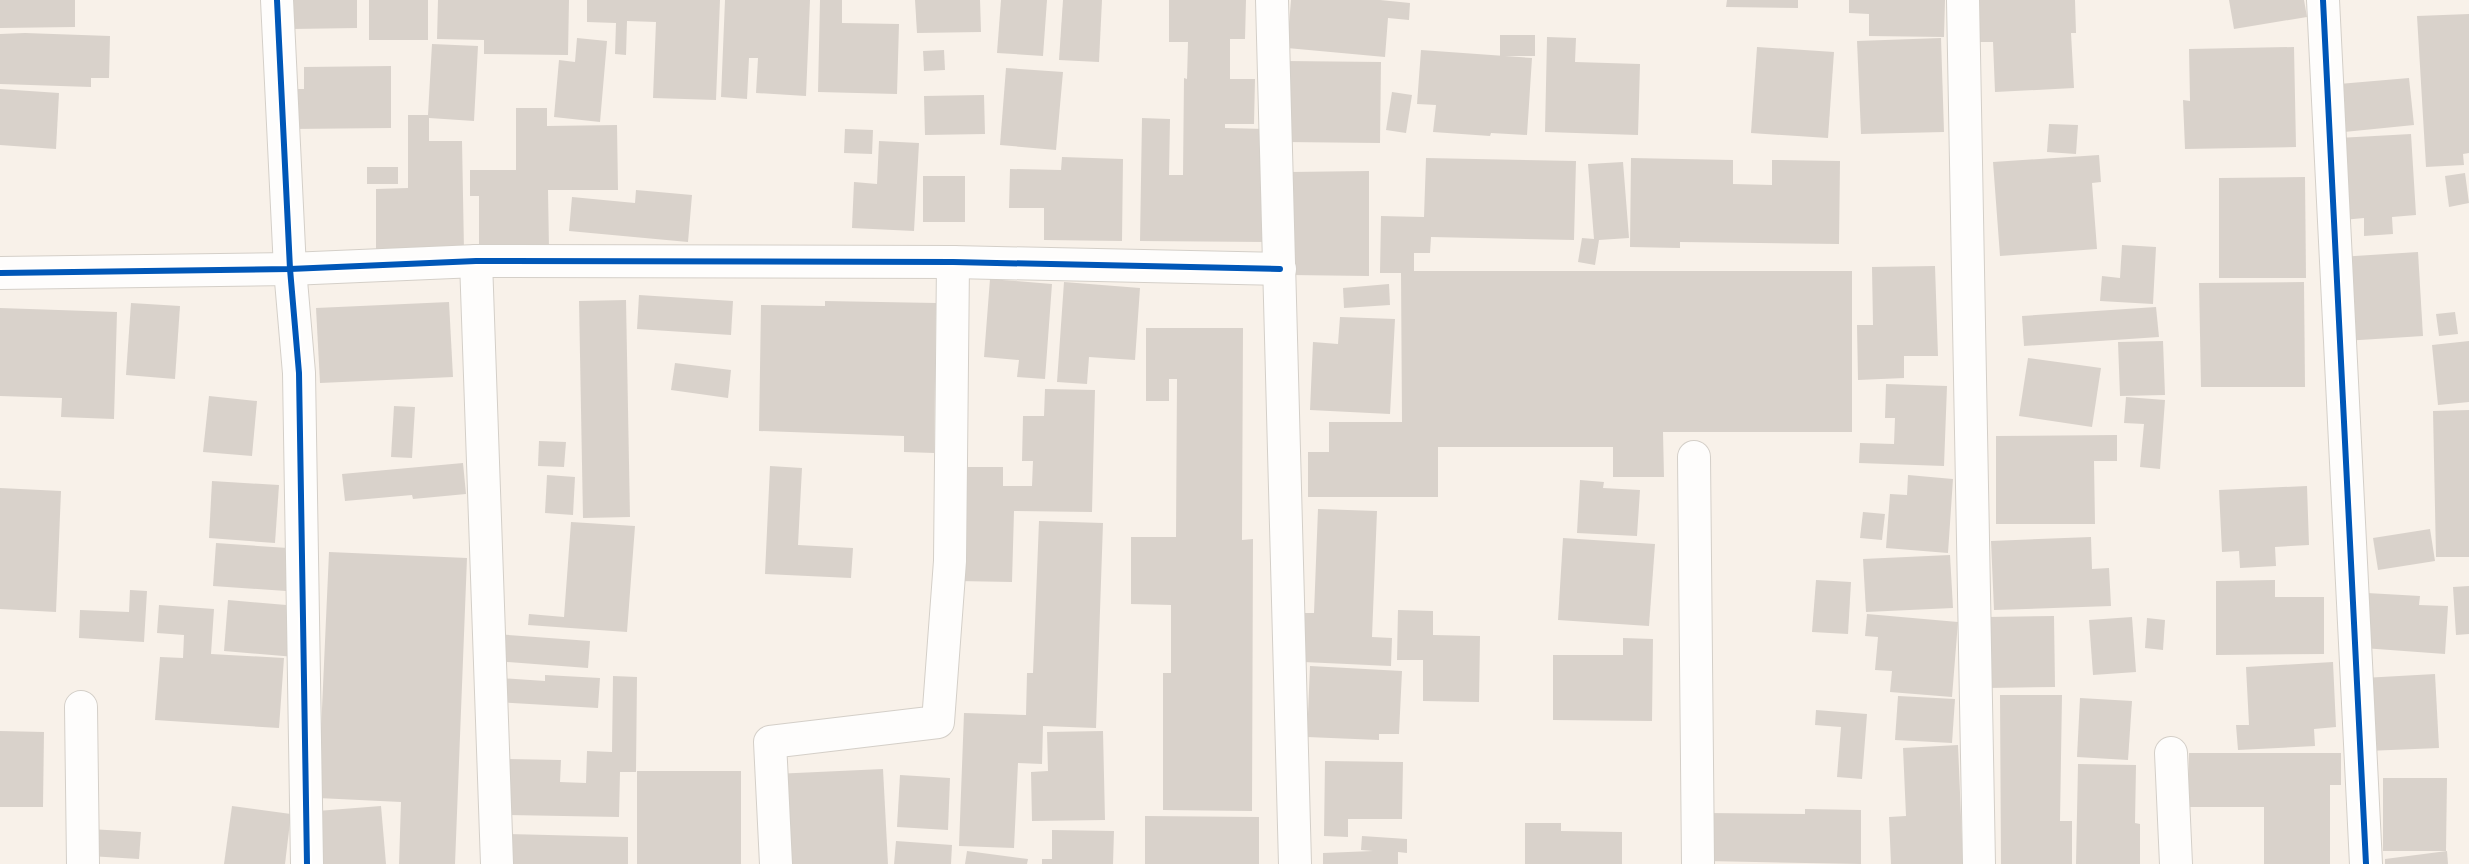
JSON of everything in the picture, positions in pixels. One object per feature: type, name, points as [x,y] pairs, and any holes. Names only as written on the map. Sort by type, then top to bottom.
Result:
[{"type":"street","points":[[277,0],[290,269],[299,373],[307,864]]},
{"type":"street","points":[[1272,0],[1295,864]]},
{"type":"street","points":[[1963,0],[1979,864]]},
{"type":"street","points":[[2322,0],[2366,864]]},
{"type":"street","points":[[476,261],[497,864]]},
{"type":"street","points":[[0,273],[290,269],[476,261],[953,262],[1280,269]]},
{"type":"street","points":[[776,864],[770,742],[938,722],[950,561],[953,262]]},
{"type":"street","points":[[1694,457],[1698,864]]},
{"type":"street","points":[[81,707],[84,864]]},
{"type":"street","points":[[2171,753],[2175,864]]},
{"type":"building","points":[[0,0],[75,0],[75,27],[0,28]]},
{"type":"building","points":[[292,0],[357,0],[357,28],[292,29]]},
{"type":"building","points":[[369,0],[428,0],[428,40],[369,40]]},
{"type":"building","points":[[438,0],[569,0],[568,55],[484,54],[484,40],[437,39]]},
{"type":"building","points":[[587,0],[720,0],[716,100],[653,98],[656,22],[627,21],[626,55],[615,54],[616,23],[587,22]]},
{"type":"building","points":[[725,0],[810,0],[806,96],[756,93],[758,58],[749,58],[747,99],[721,97]]},
{"type":"building","points":[[820,0],[842,0],[842,23],[899,24],[897,94],[818,92]]},
{"type":"building","points":[[915,0],[980,0],[981,32],[917,33]]},
{"type":"building","points":[[1001,0],[1047,0],[1043,56],[997,53]]},
{"type":"building","points":[[1063,0],[1102,0],[1099,62],[1059,60]]},
{"type":"building","points":[[1169,0],[1246,0],[1245,39],[1230,39],[1230,79],[1255,79],[1254,124],[1225,124],[1225,128],[1265,129],[1266,242],[1140,241],[1142,118],[1170,119],[1169,175],[1183,175],[1184,78],[1187,79],[1188,42],[1169,42]]},
{"type":"building","points":[[1291,0],[1380,0],[1410,3],[1409,20],[1388,18],[1385,57],[1287,48]]},
{"type":"building","points":[[1727,0],[1798,0],[1798,8],[1726,7]]},
{"type":"building","points":[[1849,0],[1945,0],[1944,37],[1869,36],[1869,14],[1849,13]]},
{"type":"building","points":[[1978,0],[2075,0],[2076,33],[2071,33],[2074,88],[1995,92],[1993,42],[1979,42]]},
{"type":"building","points":[[2229,0],[2304,0],[2307,17],[2234,29]]},
{"type":"building","points":[[2469,14],[2469,153],[2463,154],[2464,165],[2426,167],[2417,16]]},
{"type":"building","points":[[0,34],[110,36],[109,78],[91,78],[91,87],[0,84]]},
{"type":"building","points":[[1500,35],[1535,35],[1535,56],[1500,56]]},
{"type":"building","points":[[1547,37],[1576,38],[1575,62],[1640,64],[1638,135],[1545,132]]},
{"type":"building","points":[[577,38],[607,41],[600,122],[554,117],[559,60],[575,62]]},
{"type":"building","points":[[1941,38],[1944,132],[1861,134],[1857,41]]},
{"type":"building","points":[[432,44],[478,46],[474,121],[429,118],[429,141],[462,141],[464,251],[376,253],[376,189],[408,188],[408,115],[428,115]]},
{"type":"building","points":[[1757,47],[1834,52],[1828,138],[1751,133]]},
{"type":"building","points":[[2294,47],[2296,147],[2185,149],[2183,100],[2190,101],[2189,49]]},
{"type":"building","points":[[944,50],[945,70],[924,71],[923,51]]},
{"type":"building","points":[[1421,50],[1532,58],[1527,135],[1491,133],[1490,136],[1433,132],[1436,105],[1417,104]]},
{"type":"building","points":[[1286,61],[1381,62],[1380,143],[1285,142]]},
{"type":"building","points":[[391,66],[391,128],[291,129],[290,89],[304,89],[304,67]]},
{"type":"building","points":[[1006,68],[1063,72],[1056,150],[1000,145]]},
{"type":"building","points":[[2409,78],[2414,125],[2344,132],[2339,84]]},
{"type":"building","points":[[0,89],[59,93],[56,149],[0,145]]},
{"type":"building","points":[[1392,92],[1412,95],[1406,133],[1386,130]]},
{"type":"building","points":[[984,95],[985,134],[925,135],[924,96]]},
{"type":"building","points":[[516,108],[547,108],[547,126],[617,125],[618,190],[548,190],[549,249],[479,249],[479,196],[470,196],[470,170],[516,170]]},
{"type":"building","points":[[2049,124],[2078,125],[2076,154],[2047,152]]},
{"type":"building","points":[[845,129],[873,130],[872,154],[844,153]]},
{"type":"building","points":[[2411,134],[2416,215],[2392,217],[2393,234],[2364,236],[2364,218],[2343,220],[2338,138]]},
{"type":"building","points":[[879,141],[919,143],[914,231],[852,228],[854,182],[877,184]]},
{"type":"building","points":[[2099,155],[2101,182],[2092,183],[2097,249],[2000,256],[1993,162]]},
{"type":"building","points":[[1062,157],[1123,159],[1122,241],[1044,240],[1044,208],[1009,208],[1010,169],[1061,170]]},
{"type":"building","points":[[1426,158],[1576,161],[1574,240],[1431,237],[1430,253],[1414,253],[1414,271],[1852,271],[1852,432],[1663,432],[1664,477],[1613,477],[1613,447],[1438,447],[1438,497],[1308,497],[1308,452],[1329,452],[1329,422],[1402,422],[1401,273],[1380,273],[1381,216],[1424,217]]},
{"type":"building","points":[[1631,158],[1733,160],[1733,184],[1772,185],[1772,160],[1840,161],[1839,244],[1680,242],[1680,248],[1630,247]]},
{"type":"building","points":[[1623,162],[1629,238],[1599,240],[1595,265],[1578,262],[1582,238],[1594,239],[1588,164]]},
{"type":"building","points":[[367,167],[398,167],[398,184],[367,184]]},
{"type":"building","points":[[1369,171],[1369,276],[1290,275],[1290,172]]},
{"type":"building","points":[[2465,173],[2469,203],[2449,207],[2445,176]]},
{"type":"building","points":[[923,176],[965,176],[965,222],[923,222]]},
{"type":"building","points":[[2305,177],[2306,278],[2219,278],[2219,178]]},
{"type":"building","points":[[636,190],[692,195],[688,242],[569,231],[572,197],[635,203]]},
{"type":"building","points":[[2122,245],[2156,247],[2153,304],[2100,301],[2102,276],[2120,278]]},
{"type":"building","points":[[2418,252],[2423,336],[2344,341],[2339,257]]},
{"type":"building","points":[[1935,266],[1938,356],[1904,356],[1904,378],[1858,380],[1857,325],[1873,325],[1872,267]]},
{"type":"building","points":[[990,279],[1052,284],[1045,379],[1017,377],[1019,360],[984,357]]},
{"type":"building","points":[[1064,282],[1140,288],[1135,360],[1089,357],[1087,384],[1057,382]]},
{"type":"building","points":[[2304,282],[2305,387],[2201,387],[2199,283]]},
{"type":"building","points":[[1389,284],[1390,305],[1344,308],[1343,288]]},
{"type":"building","points":[[639,295],[733,301],[731,335],[637,329]]},
{"type":"building","points":[[626,300],[630,517],[583,518],[579,301]]},
{"type":"building","points":[[825,301],[936,303],[934,453],[904,452],[904,436],[759,431],[761,305],[825,306]]},
{"type":"building","points":[[449,302],[453,377],[320,383],[316,308]]},
{"type":"building","points":[[131,303],[180,306],[175,379],[126,375]]},
{"type":"building","points":[[2156,307],[2159,337],[2024,346],[2022,316]]},
{"type":"building","points":[[0,308],[117,312],[114,419],[61,417],[62,398],[0,396]]},
{"type":"building","points":[[2455,312],[2458,334],[2439,336],[2436,314]]},
{"type":"building","points":[[1340,317],[1395,319],[1390,414],[1310,410],[1313,342],[1338,344]]},
{"type":"building","points":[[1146,328],[1243,328],[1242,540],[1253,539],[1252,811],[1163,810],[1163,673],[1171,673],[1171,605],[1131,604],[1131,537],[1176,537],[1177,379],[1169,379],[1169,401],[1146,401]]},
{"type":"building","points":[[2163,341],[2165,395],[2120,396],[2118,342]]},
{"type":"building","points":[[2469,341],[2469,402],[2438,405],[2432,345]]},
{"type":"building","points":[[2028,358],[2101,368],[2092,427],[2019,416]]},
{"type":"building","points":[[675,363],[731,370],[728,398],[671,390]]},
{"type":"building","points":[[1886,384],[1947,386],[1944,466],[1859,463],[1860,443],[1894,444],[1895,418],[1885,418]]},
{"type":"building","points":[[1045,389],[1095,390],[1092,512],[1014,511],[1012,582],[958,581],[961,467],[1003,467],[1003,486],[1032,486],[1033,461],[1022,461],[1023,416],[1044,416]]},
{"type":"building","points":[[209,396],[257,401],[252,456],[203,452]]},
{"type":"building","points":[[2126,397],[2165,400],[2160,469],[2140,467],[2144,424],[2124,423]]},
{"type":"building","points":[[394,406],[415,407],[412,458],[391,457]]},
{"type":"building","points":[[2469,410],[2469,557],[2436,557],[2433,411]]},
{"type":"building","points":[[2117,435],[2117,461],[2094,461],[2095,524],[1996,524],[1996,436]]},
{"type":"building","points":[[539,441],[566,442],[564,467],[538,466]]},
{"type":"building","points":[[463,463],[466,494],[413,499],[412,495],[345,501],[342,474]]},
{"type":"building","points":[[770,466],[802,468],[798,545],[853,548],[851,578],[765,574]]},
{"type":"building","points":[[547,475],[575,477],[573,515],[545,513]]},
{"type":"building","points":[[1908,475],[1953,479],[1948,553],[1886,548],[1890,494],[1907,495]]},
{"type":"building","points":[[1580,480],[1604,482],[1603,488],[1640,490],[1637,536],[1577,533]]},
{"type":"building","points":[[212,481],[279,485],[275,543],[209,538]]},
{"type":"building","points":[[2307,486],[2309,545],[2275,547],[2276,566],[2240,568],[2239,551],[2222,552],[2219,490]]},
{"type":"building","points":[[0,488],[61,491],[56,612],[0,609]]},
{"type":"building","points":[[1318,509],[1377,511],[1372,637],[1392,638],[1391,666],[1303,662],[1305,613],[1314,613]]},
{"type":"building","points":[[1863,512],[1885,514],[1882,540],[1860,538]]},
{"type":"building","points":[[1039,521],[1103,523],[1096,728],[1043,726],[1042,764],[1018,763],[1014,848],[959,846],[964,713],[1026,715],[1027,673],[1033,673]]},
{"type":"building","points":[[571,522],[635,526],[627,632],[528,625],[529,614],[564,617]]},
{"type":"building","points":[[2430,529],[2435,561],[2378,570],[2373,538]]},
{"type":"building","points":[[2091,537],[2092,569],[2109,568],[2111,606],[1994,610],[1991,541]]},
{"type":"building","points":[[1563,538],[1655,544],[1649,626],[1558,620]]},
{"type":"building","points":[[216,543],[288,548],[286,591],[213,586]]},
{"type":"building","points":[[329,552],[467,558],[455,864],[399,864],[401,802],[318,798]]},
{"type":"building","points":[[1950,555],[1953,608],[1866,612],[1863,559]]},
{"type":"building","points":[[1816,580],[1851,582],[1848,634],[1812,632]]},
{"type":"building","points":[[2275,580],[2275,597],[2324,597],[2324,654],[2216,655],[2216,581]]},
{"type":"building","points":[[2469,586],[2469,634],[2456,635],[2453,587]]},
{"type":"building","points":[[130,590],[147,591],[144,642],[79,638],[80,610],[129,612]]},
{"type":"building","points":[[2367,593],[2420,596],[2419,605],[2448,606],[2445,654],[2363,648]]},
{"type":"building","points":[[228,600],[298,606],[295,657],[224,651]]},
{"type":"building","points":[[159,605],[214,609],[211,654],[284,658],[279,728],[155,720],[160,657],[183,658],[184,635],[157,633]]},
{"type":"building","points":[[1398,610],[1433,611],[1433,635],[1480,636],[1479,702],[1423,701],[1423,660],[1397,660]]},
{"type":"building","points":[[1867,614],[1958,622],[1952,697],[1890,692],[1892,671],[1875,670],[1878,637],[1865,636]]},
{"type":"building","points":[[2054,616],[2055,687],[1987,688],[1986,617]]},
{"type":"building","points":[[2132,617],[2136,672],[2093,675],[2089,620]]},
{"type":"building","points":[[2147,618],[2165,620],[2163,650],[2145,648]]},
{"type":"building","points":[[495,634],[590,641],[588,668],[493,661]]},
{"type":"building","points":[[1623,638],[1653,639],[1652,721],[1553,720],[1553,655],[1623,655]]},
{"type":"building","points":[[2333,662],[2336,727],[2314,729],[2315,746],[2238,750],[2236,725],[2249,725],[2246,667]]},
{"type":"building","points":[[1310,666],[1402,671],[1399,734],[1379,734],[1379,740],[1307,737]]},
{"type":"building","points":[[2435,674],[2439,748],[2367,751],[2363,678]]},
{"type":"building","points":[[545,675],[600,678],[598,708],[497,702],[499,678],[545,681]]},
{"type":"building","points":[[613,676],[637,677],[636,772],[620,772],[619,817],[507,815],[508,759],[561,760],[560,782],[586,783],[587,751],[612,752]]},
{"type":"building","points":[[2000,695],[2062,695],[2060,821],[2072,821],[2072,864],[2001,864]]},
{"type":"building","points":[[1898,696],[1955,699],[1952,743],[1895,740]]},
{"type":"building","points":[[2080,698],[2132,701],[2128,760],[2077,757]]},
{"type":"building","points":[[1816,710],[1867,714],[1862,779],[1837,777],[1841,727],[1815,725]]},
{"type":"building","points":[[0,731],[44,732],[43,807],[0,807]]},
{"type":"building","points":[[1103,731],[1105,820],[1032,821],[1031,772],[1048,771],[1047,732]]},
{"type":"building","points":[[1958,745],[1963,864],[1891,864],[1889,817],[1906,816],[1903,748]]},
{"type":"building","points":[[2189,753],[2341,753],[2341,785],[2330,785],[2330,864],[2264,864],[2264,807],[2188,807]]},
{"type":"building","points":[[1325,761],[1403,762],[1402,819],[1348,819],[1348,837],[1324,836]]},
{"type":"building","points":[[2078,764],[2136,765],[2135,823],[2140,824],[2140,864],[2076,864]]},
{"type":"building","points":[[883,769],[888,864],[779,864],[774,774]]},
{"type":"building","points":[[637,771],[741,771],[741,864],[637,864]]},
{"type":"building","points":[[900,775],[950,778],[948,830],[897,827]]},
{"type":"building","points":[[2383,778],[2447,778],[2446,851],[2383,851]]},
{"type":"building","points":[[232,806],[291,814],[285,864],[224,864]]},
{"type":"building","points":[[381,806],[386,864],[321,864],[317,811]]},
{"type":"building","points":[[1805,809],[1861,810],[1861,864],[1706,861],[1707,813],[1805,814]]},
{"type":"building","points":[[1145,816],[1259,817],[1259,864],[1145,864]]},
{"type":"building","points":[[1525,823],[1561,823],[1561,831],[1622,832],[1622,864],[1525,864]]},
{"type":"building","points":[[90,829],[141,832],[139,859],[89,856]]},
{"type":"building","points":[[1052,830],[1114,831],[1113,864],[1042,864],[1042,859],[1052,859]]},
{"type":"building","points":[[503,834],[628,837],[628,864],[502,864]]},
{"type":"building","points":[[1362,836],[1407,839],[1407,853],[1398,852],[1398,864],[1323,864],[1323,853],[1373,851],[1361,850]]},
{"type":"building","points":[[896,841],[952,845],[951,864],[894,864]]},
{"type":"building","points":[[967,851],[1028,859],[1027,864],[965,864]]},
{"type":"building","points":[[2447,851],[2448,864],[2385,864],[2385,859]]},
{"type":"cycle path","points":[[277,0],[290,269],[299,373],[307,864]]},
{"type":"cycle path","points":[[2323,0],[2366,864]]},
{"type":"cycle path","points":[[0,273],[290,269],[476,261],[953,262],[1280,269]]}]
